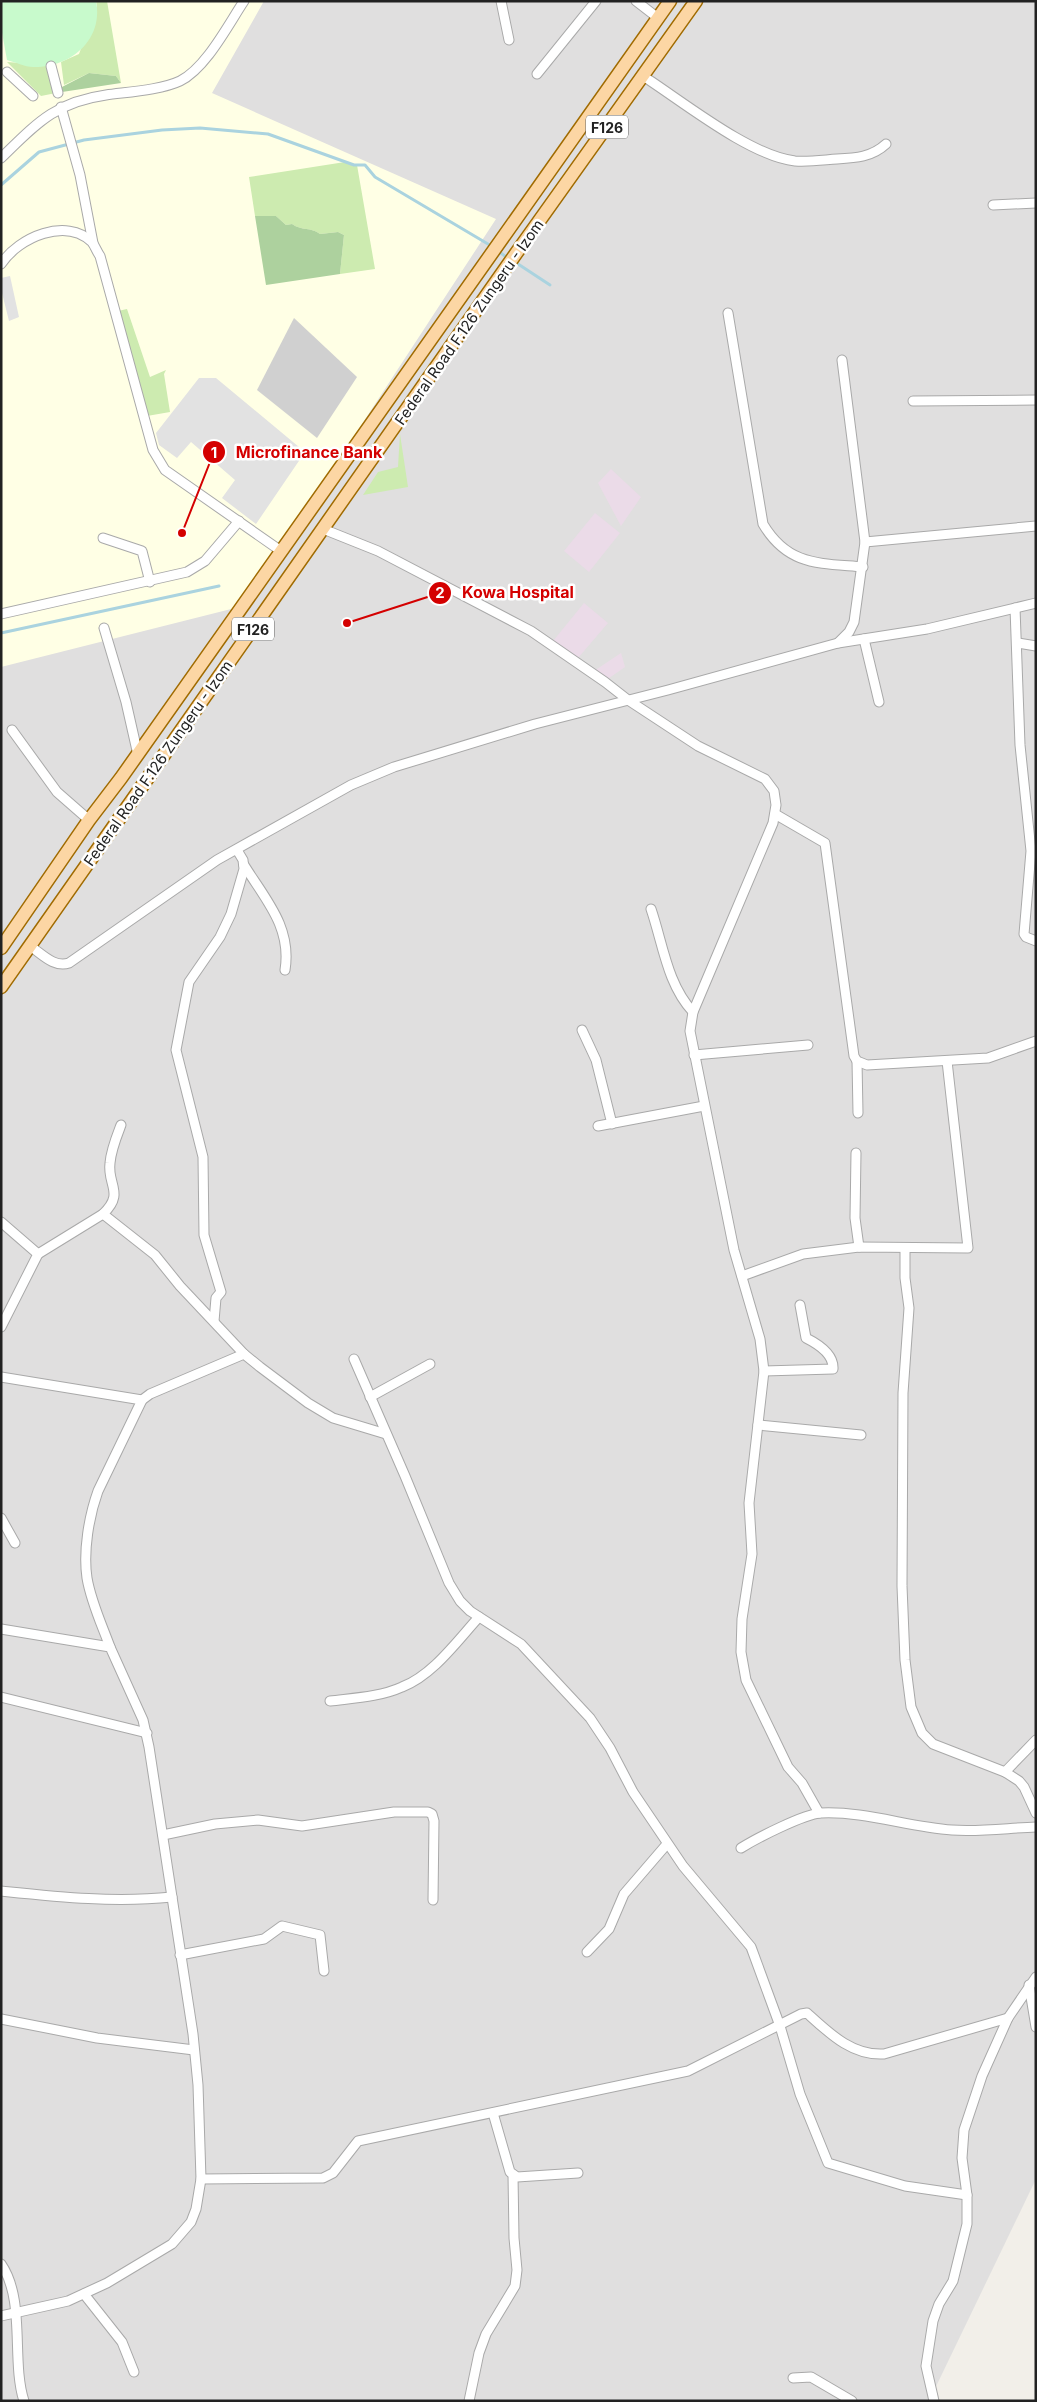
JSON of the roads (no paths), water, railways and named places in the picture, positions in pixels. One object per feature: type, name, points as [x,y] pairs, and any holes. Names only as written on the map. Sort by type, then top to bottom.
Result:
[{"type":"main road","name":"Federal Road F.126 Zungeru - Izom","points":[[1,948],[89,820],[138,755],[670,1]]},
{"type":"main road","name":"Federal Road F.126 Zungeru - Izom","points":[[1,987],[517,252],[696,1]]},
{"type":"main road","points":[[121,778],[139,792]]},
{"type":"street","points":[[1,158],[43,117],[61,108],[104,95],[140,91],[180,81],[204,61],[244,1]]},
{"type":"street","points":[[501,1],[509,40]]},
{"type":"street","points":[[537,74],[596,1]]},
{"type":"street","points":[[636,1],[658,18]]},
{"type":"street","points":[[52,66],[58,93]]},
{"type":"street","points":[[7,72],[33,96]]},
{"type":"street","points":[[643,76],[746,143],[780,158],[796,161],[854,158],[878,151],[886,144]]},
{"type":"street","points":[[61,108],[80,175],[92,243]]},
{"type":"street","points":[[993,205],[1036,203]]},
{"type":"street","points":[[1,264],[18,246],[38,235],[66,230],[79,233],[92,243],[100,256],[153,450],[158,460],[165,470],[281,551]]},
{"type":"street","points":[[728,313],[763,524],[780,546],[806,561],[863,567]]},
{"type":"street","points":[[838,643],[849,632],[854,622],[866,542],[842,360]]},
{"type":"street","points":[[913,401],[1036,400]]},
{"type":"street","points":[[1,614],[150,582],[187,572],[205,561],[239,521]]},
{"type":"street","points":[[866,542],[1036,526]]},
{"type":"street","points":[[323,529],[378,551],[531,631],[628,700],[698,746],[765,779],[774,791],[775,814],[773,823],[693,1012],[690,1031],[732,1241],[760,1339],[764,1371],[749,1503],[752,1554],[742,1619],[741,1652],[746,1680],[788,1767],[802,1784],[819,1813]]},
{"type":"street","points":[[103,538],[142,552],[150,582]]},
{"type":"street","points":[[30,946],[56,964],[62,966],[69,963],[97,942],[236,850],[351,785],[394,767],[535,724],[838,643],[927,629],[1036,603]]},
{"type":"street","points":[[1015,608],[1018,643],[1020,745],[1032,812],[1031,851],[1024,934],[1026,937],[1036,941]]},
{"type":"street","points":[[104,628],[126,702],[138,755]]},
{"type":"street","points":[[864,639],[880,702]]},
{"type":"street","points":[[1018,643],[1036,646]]},
{"type":"street","points":[[12,730],[57,792],[89,820]]},
{"type":"street","points":[[775,814],[825,843],[854,1056],[857,1061],[858,1113]]},
{"type":"street","points":[[236,850],[282,926],[286,956],[285,970]]},
{"type":"street","points":[[214,1321],[216,1298],[221,1292],[204,1235],[203,1157],[176,1050],[187,986],[225,928],[244,865]]},
{"type":"street","points":[[651,909],[671,978],[682,1000],[693,1012]]},
{"type":"street","points":[[582,1030],[596,1060],[612,1124]]},
{"type":"street","points":[[857,1061],[867,1065],[988,1058],[1036,1041]]},
{"type":"street","points":[[694,1055],[808,1045]]},
{"type":"street","points":[[742,1276],[803,1254],[859,1247],[968,1248],[946,1061]]},
{"type":"street","points":[[598,1126],[704,1106]]},
{"type":"street","points":[[1,1327],[38,1254],[110,1208],[115,1190],[109,1166],[121,1126]]},
{"type":"street","points":[[856,1153],[855,1218],[859,1247]]},
{"type":"street","points":[[103,1214],[155,1254],[180,1286],[244,1354],[308,1403],[333,1418],[386,1434]]},
{"type":"street","points":[[1,1222],[38,1254]]},
{"type":"street","points":[[905,1248],[908,1308],[903,1393],[902,1586],[905,1660],[911,1707],[922,1733],[933,1744],[1004,1772],[1019,1780],[1036,1813]]},
{"type":"street","points":[[764,1371],[833,1369],[832,1360],[828,1354],[805,1335],[800,1305]]},
{"type":"street","points":[[1,2316],[68,2301],[107,2283],[172,2244],[191,2222],[196,2208],[201,2179],[198,2085],[163,1835],[146,1733],[93,1602],[87,1579],[86,1561],[93,1505],[142,1400],[150,1394],[244,1354]]},
{"type":"street","points":[[354,1359],[449,1583],[460,1601],[478,1617],[521,1644],[590,1718],[610,1748],[633,1792],[682,1866],[751,1946],[780,2026],[800,2094],[828,2164],[905,2186],[967,2195]]},
{"type":"street","points":[[370,1397],[430,1364]]},
{"type":"street","points":[[1,1377],[142,1400]]},
{"type":"street","points":[[758,1425],[860,1435]]},
{"type":"street","points":[[1,1518],[15,1543]]},
{"type":"street","points":[[330,1701],[383,1693],[409,1684],[437,1662],[478,1617]]},
{"type":"street","points":[[1,1629],[110,1648]]},
{"type":"street","points":[[1,1697],[146,1733]]},
{"type":"street","points":[[1004,1772],[1036,1740]]},
{"type":"street","points":[[163,1835],[215,1824],[258,1820],[302,1826],[394,1812],[428,1812],[432,1814],[434,1821],[433,1900]]},
{"type":"street","points":[[741,1848],[761,1835],[819,1813],[872,1817],[953,1830],[1036,1827]]},
{"type":"street","points":[[587,1952],[609,1929],[624,1894],[667,1844]]},
{"type":"street","points":[[1,1891],[79,1900],[141,1900],[172,1897]]},
{"type":"street","points":[[180,1955],[264,1939],[282,1926],[320,1935],[324,1971]]},
{"type":"street","points":[[934,2401],[926,2366],[933,2321],[939,2304],[953,2281],[967,2224],[967,2195],[962,2158],[964,2130],[982,2076],[1008,2018],[1036,1977]]},
{"type":"street","points":[[1029,1985],[1036,2027]]},
{"type":"street","points":[[201,2179],[323,2178],[333,2173],[358,2141],[688,2071],[801,2014],[807,2013],[828,2032],[854,2049],[873,2055],[884,2054],[1008,2018]]},
{"type":"street","points":[[1,2019],[97,2038],[194,2050]]},
{"type":"street","points":[[494,2113],[510,2172],[518,2177],[578,2173]]},
{"type":"street","points":[[469,2401],[479,2353],[486,2334],[515,2286],[517,2270],[514,2238],[513,2174]]},
{"type":"street","points":[[1,2264],[9,2279],[15,2314],[24,2401]]},
{"type":"street","points":[[84,2294],[122,2342],[134,2372]]},
{"type":"street","points":[[793,2378],[812,2377],[852,2401]]},
{"type":"waterway","points":[[1,185],[39,152],[84,140],[162,130],[200,128],[268,134],[354,165],[365,165],[375,177],[493,247]]},
{"type":"waterway","points":[[498,251],[509,259]]},
{"type":"waterway","points":[[515,262],[550,285]]},
{"type":"waterway","points":[[1,633],[219,586]]},
{"type":"place","name":"Microfinance Bank","points":[[182,533]]},
{"type":"place","name":"Kowa Hospital","points":[[347,623]]}]
